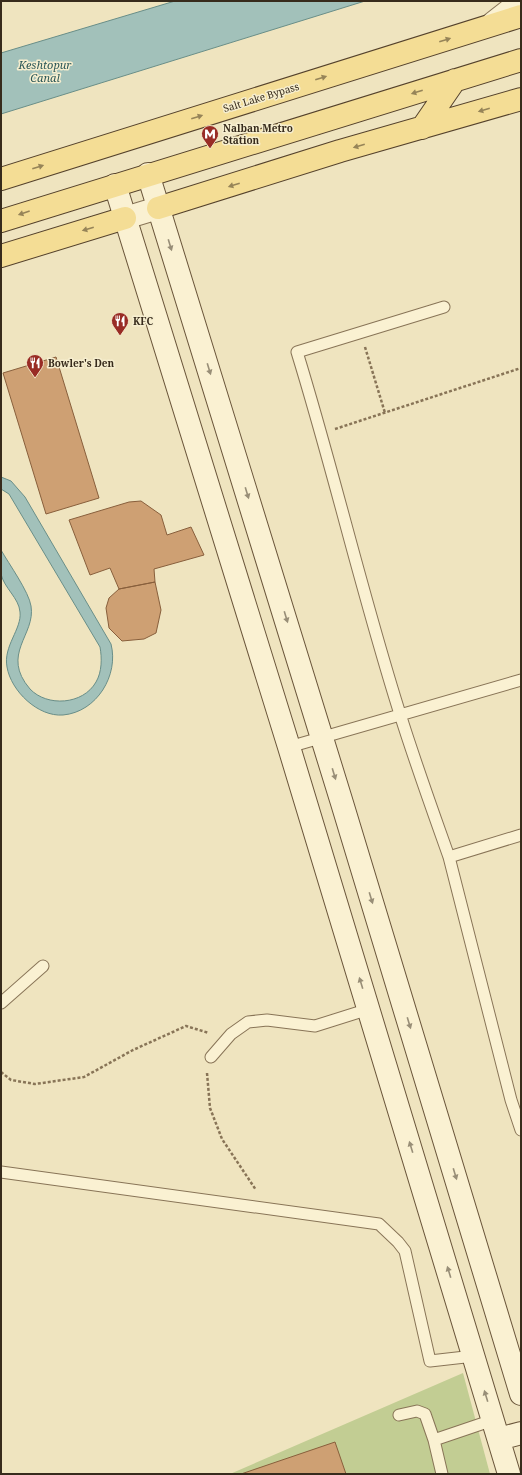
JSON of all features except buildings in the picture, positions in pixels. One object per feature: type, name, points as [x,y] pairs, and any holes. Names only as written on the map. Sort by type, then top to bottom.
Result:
[{"type":"main road","points":[[489,26],[521,1]]},
{"type":"main road","name":"Salt Lake Bypass","points":[[1,179],[521,16]]},
{"type":"main road","points":[[1,221],[148,174],[521,60]]},
{"type":"main road","points":[[422,128],[455,80]]},
{"type":"main road","points":[[1,256],[521,99]]},
{"type":"main road","points":[[148,174],[322,737],[521,1394]]},
{"type":"main road","points":[[115,185],[290,747],[509,1474]]},
{"type":"main road","points":[[496,1430],[521,1433]]},
{"type":"lane","points":[[444,307],[297,352],[322,433],[367,603],[400,714],[449,857],[511,1100],[521,1130]]},
{"type":"lane","points":[[290,747],[521,680]]},
{"type":"lane","points":[[449,857],[521,835]]},
{"type":"lane","points":[[1,1003],[43,966]]},
{"type":"lane","points":[[211,1057],[227,1039],[248,1022],[267,1020],[315,1026],[369,1009]]},
{"type":"lane","points":[[1,1172],[379,1224],[398,1242],[405,1252],[430,1361],[474,1356]]},
{"type":"lane","points":[[399,1415],[417,1411],[425,1414],[434,1440],[442,1474]]},
{"type":"lane","points":[[434,1440],[496,1430]]},
{"type":"path","points":[[360,332],[385,413]]},
{"type":"path","points":[[322,433],[521,368]]},
{"type":"path","points":[[1,1072],[11,1080],[35,1084],[84,1077],[133,1050],[186,1026],[227,1039]]},
{"type":"path","points":[[211,1057],[206,1076],[210,1108],[222,1139],[258,1193]]},
{"type":"green space","points":[[463,1373],[490,1474],[230,1474]]},
{"type":"water","name":"Keshtopur Canal","points":[[175,1],[365,1],[1,114],[1,53]]},
{"type":"water","points":[[1,477],[11,481],[25,497],[111,644],[113,656],[112,668],[103,690],[86,707],[75,712],[63,715],[54,714],[44,712],[35,707],[27,701],[14,685],[7,667],[6,659],[18,625],[20,612],[17,602],[5,584],[1,574],[1,550],[27,593],[31,606],[29,626],[18,655],[18,665],[22,677],[30,689],[37,695],[55,701],[74,699],[83,695],[90,690],[98,678],[101,665],[101,656],[100,647],[9,494],[1,489]]},
{"type":"place","name":"Nalban Metro Station","points":[[210,149]]},
{"type":"place","name":"KFC","points":[[120,336]]},
{"type":"place","name":"Bowler's Den","points":[[35,378]]}]
